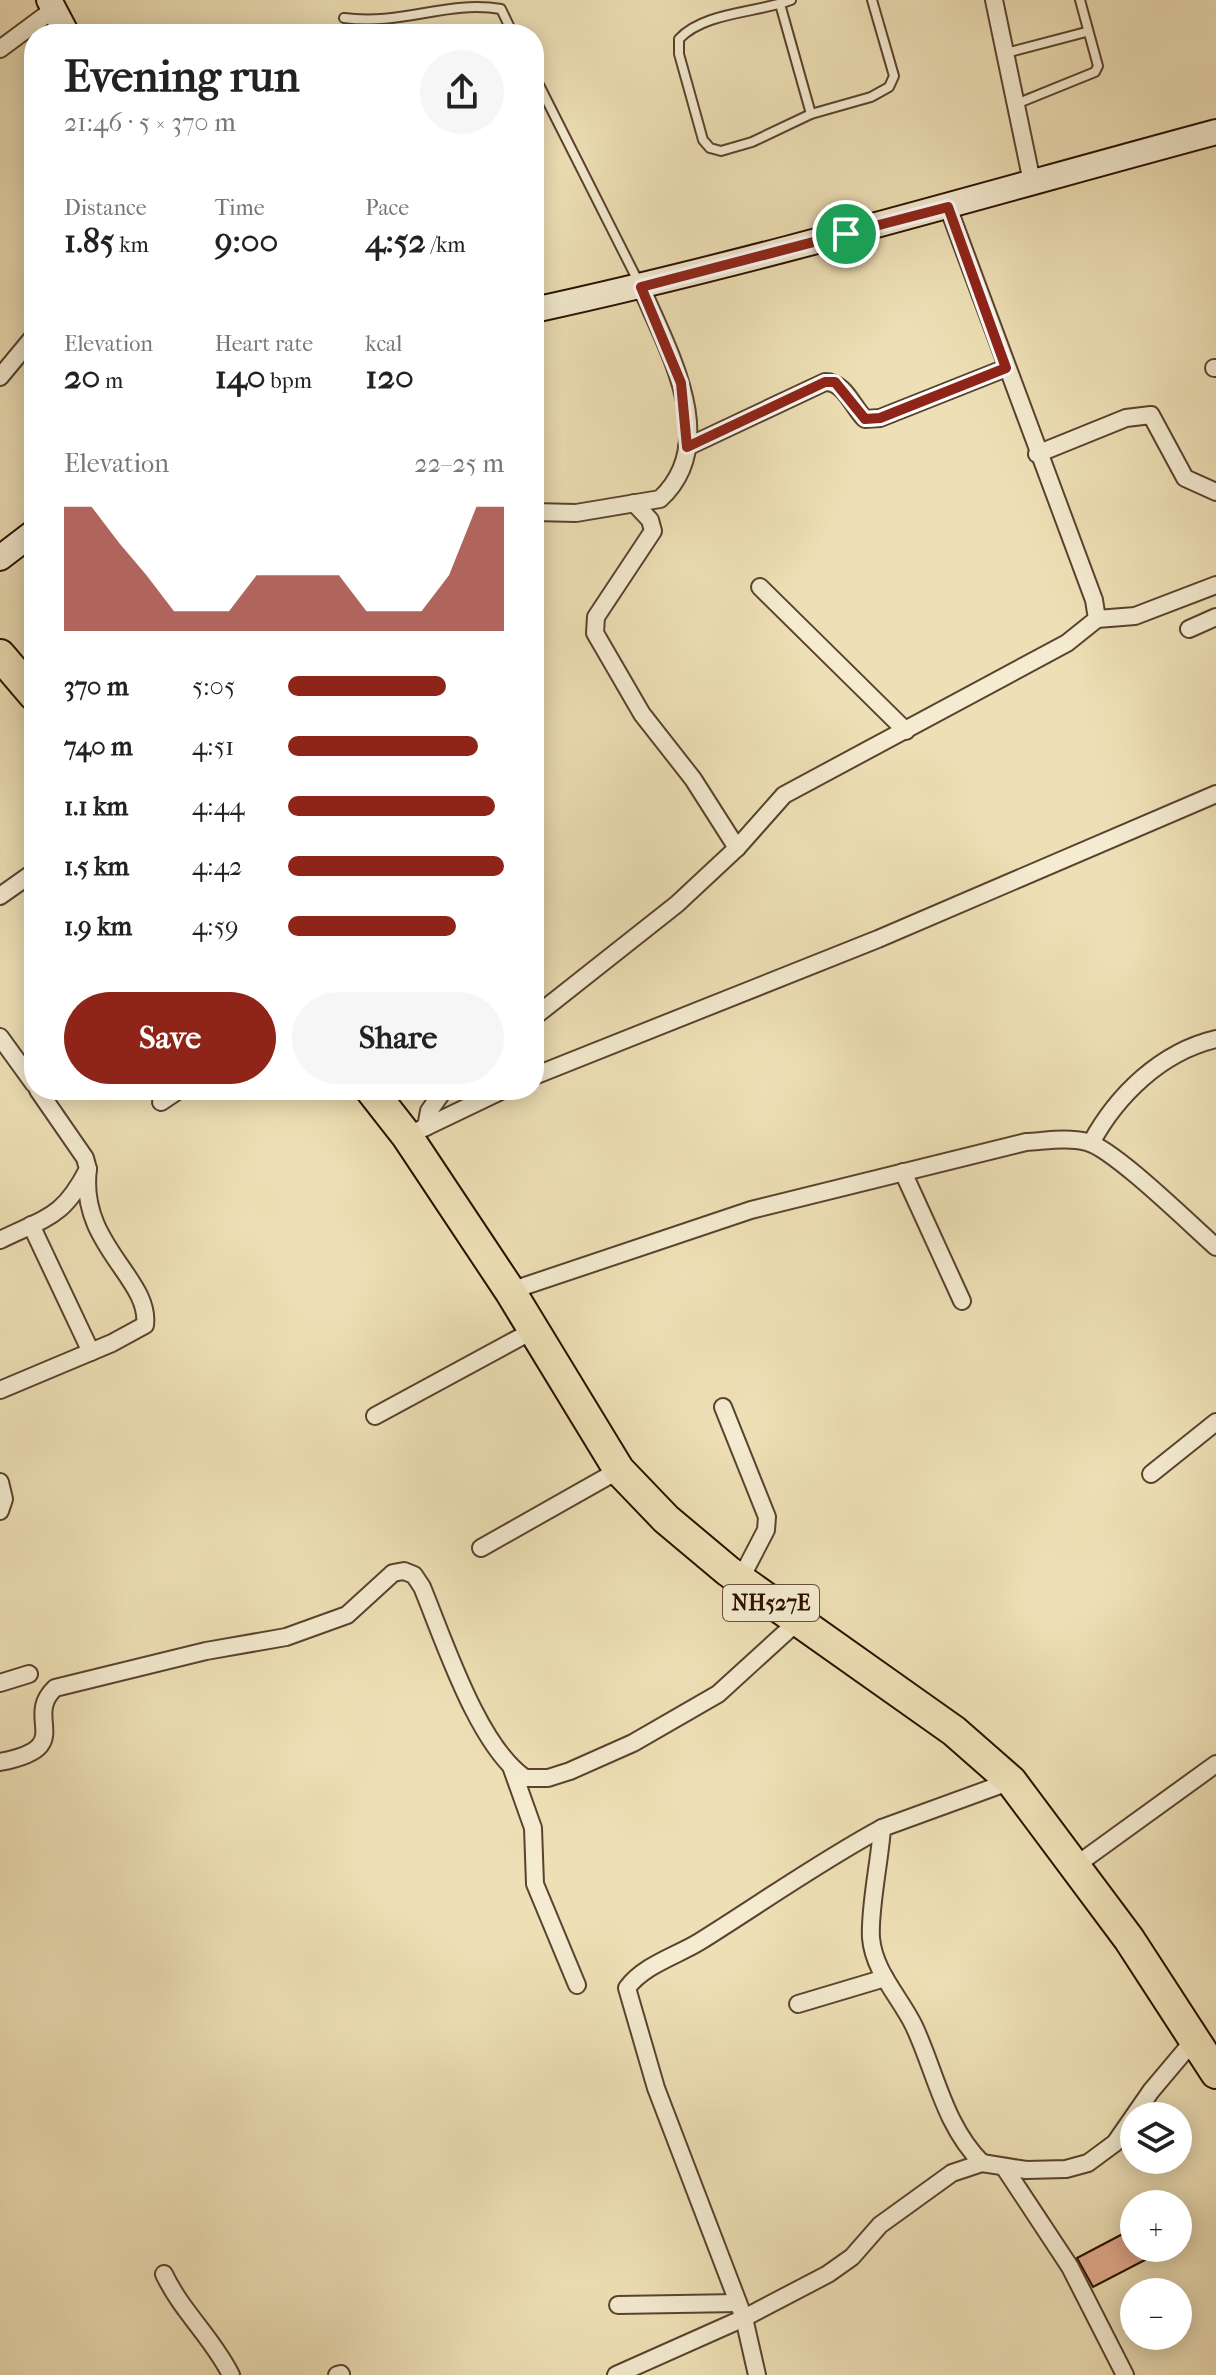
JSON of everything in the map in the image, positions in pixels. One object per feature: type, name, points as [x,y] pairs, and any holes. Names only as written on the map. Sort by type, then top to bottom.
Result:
[{"type":"highway","points":[[0,655],[24,683]]},
{"type":"highway","name":"NH527E","points":[[382,1100],[416,1132],[532,1331],[619,1470],[666,1519],[740,1580],[954,1731],[1011,1781],[1129,1939],[1216,2073]]},
{"type":"street","points":[[994,0],[1032,182]]},
{"type":"street","points":[[30,24],[52,5],[62,24]]},
{"type":"street","points":[[0,49],[24,29]]},
{"type":"street","points":[[544,308],[641,287],[948,207],[1216,132]]},
{"type":"street","points":[[948,207],[1037,454],[1094,600],[1097,619]]},
{"type":"street","points":[[544,512],[576,513],[660,499],[683,468],[687,447],[681,383],[641,287]]},
{"type":"street","points":[[0,377],[24,348]]},
{"type":"street","points":[[687,447],[825,382],[835,382],[842,388],[865,419],[880,418],[1006,368]]},
{"type":"street","points":[[1037,454],[1126,418],[1151,415],[1185,478],[1216,492]]},
{"type":"street","points":[[634,503],[650,520],[653,531],[596,617],[595,633],[642,714],[693,779],[737,848]]},
{"type":"street","points":[[0,558],[24,540]]},
{"type":"street","points":[[544,1009],[677,904],[737,848],[784,795],[1067,643],[1097,619],[1135,616],[1216,585]]},
{"type":"street","points":[[760,587],[906,731]]},
{"type":"street","points":[[1189,629],[1216,617]]},
{"type":"street","points":[[544,1072],[878,939],[1216,794]]},
{"type":"street","points":[[0,896],[24,879]]},
{"type":"street","points":[[0,1037],[24,1070]]},
{"type":"street","points":[[1091,1143],[1108,1111],[1135,1083],[1188,1049],[1216,1039]]},
{"type":"street","points":[[0,1390],[91,1352],[145,1325],[147,1311],[94,1224],[85,1192],[88,1169],[85,1158],[45,1100]]},
{"type":"street","points":[[416,1132],[437,1100]]},
{"type":"street","points":[[416,1132],[482,1100]]},
{"type":"street","points":[[510,1291],[751,1210],[1026,1142],[1068,1139],[1091,1143],[1216,1247]]},
{"type":"street","points":[[0,1240],[70,1202],[88,1169]]},
{"type":"street","points":[[903,1172],[962,1301]]},
{"type":"street","points":[[31,1225],[91,1352]]},
{"type":"street","points":[[375,1416],[532,1331]]},
{"type":"street","points":[[723,1407],[767,1517],[766,1530],[740,1580]]},
{"type":"street","points":[[1151,1474],[1216,1422]]},
{"type":"street","points":[[481,1548],[619,1470]]},
{"type":"street","points":[[0,1482],[4,1499],[0,1511]]},
{"type":"street","points":[[0,1762],[21,1758],[42,1745],[46,1735],[44,1708],[47,1696],[55,1688],[206,1651],[286,1637],[347,1615],[393,1573],[404,1571],[414,1575],[422,1587],[460,1681],[499,1754],[525,1778],[548,1778],[633,1743],[727,1688],[797,1622]]},
{"type":"street","points":[[0,1683],[29,1674]]},
{"type":"street","points":[[1075,1866],[1216,1764]]},
{"type":"street","points":[[512,1769],[533,1828],[535,1884],[577,1985]]},
{"type":"street","points":[[757,2375],[741,2311],[656,2088],[627,1988],[642,1973],[687,1950],[829,1858],[882,1828],[1011,1781]]},
{"type":"street","points":[[882,1828],[871,1938],[885,1978],[914,2027],[946,2112],[966,2147],[982,2163]]},
{"type":"street","points":[[798,2004],[885,1978]]},
{"type":"street","points":[[616,2375],[741,2311],[828,2274],[852,2257],[880,2225],[952,2173],[982,2163],[1004,2167],[1066,2169],[1088,2163],[1115,2143],[1151,2091],[1194,2040]]},
{"type":"street","points":[[1004,2167],[1070,2267],[1123,2374]]},
{"type":"street","points":[[164,2274],[178,2303],[220,2353],[231,2375]]},
{"type":"street","points":[[618,2305],[741,2311]]},
{"type":"lane","points":[[791,0],[686,31],[679,39],[679,54],[703,140],[710,148],[721,151],[752,142],[811,114],[871,97],[889,87],[894,76],[872,0]]},
{"type":"lane","points":[[1016,104],[1095,72],[1098,66],[1086,32],[1080,0]]},
{"type":"lane","points":[[344,18],[374,23],[476,3],[501,9],[508,24]]},
{"type":"lane","points":[[780,4],[811,114]]},
{"type":"lane","points":[[1005,53],[1086,32]]},
{"type":"lane","points":[[544,95],[641,287]]},
{"type":"building","points":[[1120,2235],[1120,2262],[1141,2262],[1093,2287],[1077,2258]]},
{"type":"route","points":[[948,207],[1006,368],[880,418],[865,419],[842,388],[835,382],[825,382],[687,447],[686,410],[681,383],[641,287],[846,234],[948,207]]}]
